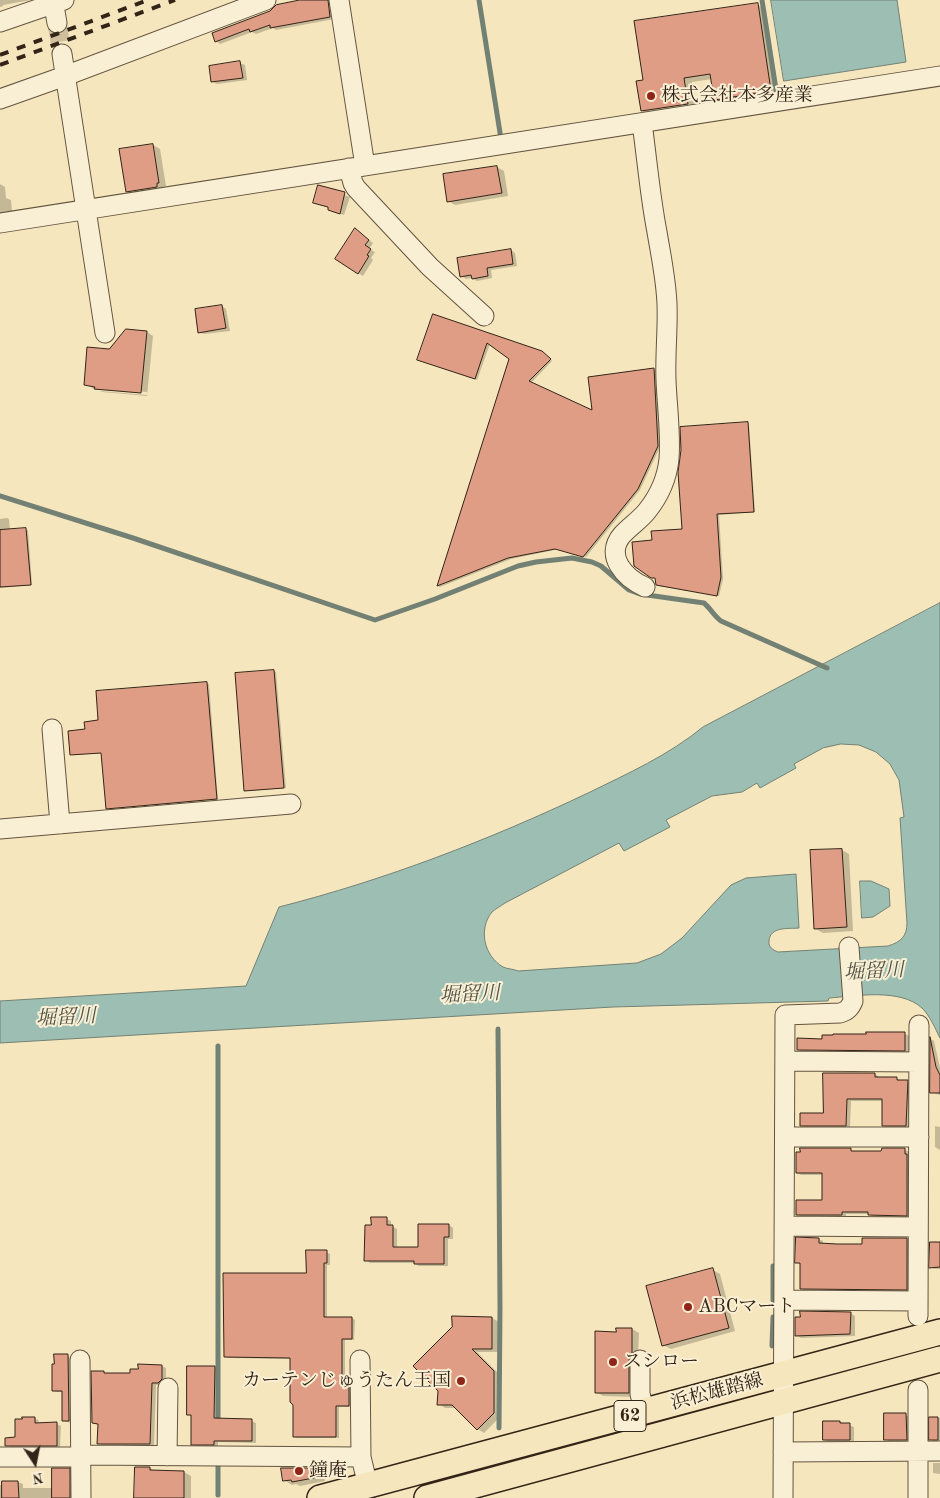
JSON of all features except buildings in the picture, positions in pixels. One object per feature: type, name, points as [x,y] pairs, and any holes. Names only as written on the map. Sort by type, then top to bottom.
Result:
[{"type":"main road","name":"浜松雄踏線","points":[[320,1498],[940,1332]]},
{"type":"main road","name":"浜松雄踏線","points":[[427,1498],[940,1360]]},
{"type":"street","points":[[0,99],[266,0]]},
{"type":"street","points":[[339,0],[357,167],[353,183],[430,267],[484,316]]},
{"type":"street","points":[[0,22],[57,1],[57,23]]},
{"type":"street","points":[[62,54],[105,333]]},
{"type":"street","points":[[0,223],[940,76]]},
{"type":"street","points":[[642,123],[667,296],[666,373],[669,459],[667,473],[655,500],[636,524],[618,540],[615,548],[615,558],[624,573],[645,588]]},
{"type":"street","points":[[52,729],[60,824]]},
{"type":"street","points":[[0,829],[291,804]]},
{"type":"street","points":[[783,1498],[785,1015],[840,1013],[846,1011],[852,1000],[849,947]]},
{"type":"street","points":[[784,1300],[918,1309],[920,1025]]},
{"type":"street","points":[[785,1061],[919,1062]]},
{"type":"street","points":[[785,1137],[919,1137]]},
{"type":"street","points":[[784,1226],[918,1227]]},
{"type":"street","points":[[80,1360],[81,1498]]},
{"type":"street","points":[[360,1360],[361,1457],[368,1486]]},
{"type":"street","points":[[640,1360],[640,1394],[645,1412]]},
{"type":"street","points":[[167,1456],[168,1388]]},
{"type":"street","points":[[918,1390],[918,1498]]},
{"type":"street","points":[[783,1452],[940,1451]]},
{"type":"street","points":[[0,1457],[361,1457]]},
{"type":"water","points":[[771,0],[897,0],[906,62],[784,81]]},
{"type":"water","name":"堀留川","points":[[940,603],[940,1038],[930,1018],[922,1008],[913,1002],[890,996],[864,995],[829,998],[828,1001],[613,1007],[0,1043],[0,1001],[246,986],[279,907],[358,884],[436,858],[513,827],[588,793],[647,763],[703,727]],"holes":[[[841,744],[859,745],[876,752],[890,764],[899,780],[904,817],[900,818],[907,928],[902,938],[896,943],[888,946],[778,952],[770,947],[770,936],[776,931],[799,928],[796,874],[746,878],[731,885],[682,938],[661,954],[637,963],[518,971],[503,967],[496,962],[487,949],[484,934],[485,926],[492,912],[505,903],[619,843],[624,851],[670,827],[666,820],[712,796],[742,792],[757,783],[760,788],[796,768],[794,764],[823,748]]]},
{"type":"water","points":[[860,881],[871,881],[889,889],[890,906],[873,917],[862,918]]},
{"type":"waterway","points":[[479,0],[501,139]]},
{"type":"waterway","points":[[762,0],[777,96]]},
{"type":"waterway","points":[[0,496],[133,538],[375,620],[435,599],[518,566],[572,558],[592,562],[601,566],[629,590],[640,594],[704,603],[721,621],[827,668]]},
{"type":"waterway","points":[[498,1029],[499,1428]]},
{"type":"waterway","points":[[218,1046],[218,1424]]},
{"type":"waterway","points":[[773,1300],[773,1266],[778,1267],[778,1263]]},
{"type":"waterway","points":[[772,1346],[773,1317]]},
{"type":"waterway","points":[[218,1461],[218,1495]]},
{"type":"tunnel","points":[[57,23],[62,54]]},
{"type":"railway","points":[[0,55],[148,0]]},
{"type":"railway","points":[[0,65],[175,0]]},
{"type":"place","name":"株式会社本多産業","points":[[651,96]]},
{"type":"place","name":"ABCマート","points":[[688,1307]]},
{"type":"place","name":"スシロー","points":[[613,1362]]},
{"type":"place","name":"カーテンじゅうたん王国","points":[[461,1381]]},
{"type":"place","name":"鐘庵","points":[[299,1471]]}]
